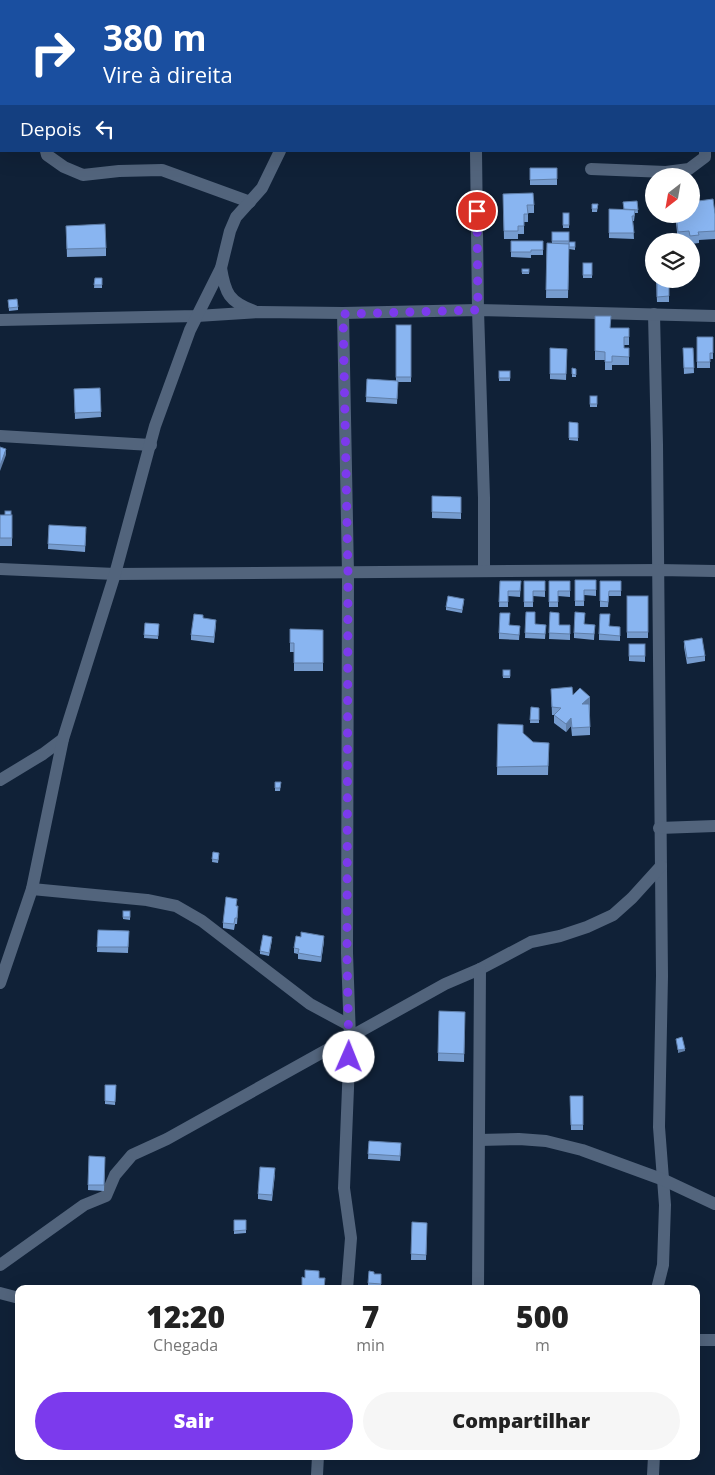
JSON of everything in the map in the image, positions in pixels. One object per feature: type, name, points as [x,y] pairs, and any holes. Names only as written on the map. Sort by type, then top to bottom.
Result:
[{"type":"street","points":[[46,152],[47,155],[64,167],[83,175],[119,171],[162,170],[250,202]]},
{"type":"street","points":[[0,983],[32,890],[63,739],[115,574],[155,426],[190,330],[221,268],[230,231],[236,217],[262,188],[280,152]]},
{"type":"street","points":[[476,152],[484,571]]},
{"type":"street","points":[[591,169],[666,172],[689,169],[705,157],[705,152]]},
{"type":"street","points":[[221,268],[229,297],[241,306],[259,312]]},
{"type":"street","points":[[0,320],[197,316],[259,312],[343,314],[478,310],[715,316]]},
{"type":"street","points":[[343,314],[348,573],[347,953],[350,1032],[344,1188],[351,1238],[347,1285]]},
{"type":"street","points":[[654,314],[662,976],[660,1127],[666,1206],[663,1265],[658,1285]]},
{"type":"street","points":[[0,436],[151,445]]},
{"type":"street","points":[[0,569],[115,574],[715,571]]},
{"type":"street","points":[[0,780],[43,754],[63,739]]},
{"type":"street","points":[[660,828],[715,826]]},
{"type":"street","points":[[0,1265],[84,1205],[106,1196],[115,1175],[132,1155],[167,1139],[350,1032],[445,984],[531,942],[560,936],[587,927],[613,915],[632,898],[661,866]]},
{"type":"street","points":[[32,890],[147,900],[176,906],[202,922],[350,1032]]},
{"type":"street","points":[[478,1285],[480,968]]},
{"type":"street","points":[[479,1140],[546,1142],[582,1150],[664,1180],[715,1204]]},
{"type":"street","points":[[0,1294],[15,1297]]},
{"type":"street","points":[[700,1340],[715,1340]]},
{"type":"street","points":[[317,1475],[318,1460]]},
{"type":"street","points":[[653,1475],[654,1460]]},
{"type":"building","points":[[530,168],[557,168],[557,179],[530,180]]},
{"type":"building","points":[[533,193],[534,205],[527,205],[528,214],[524,214],[524,226],[518,226],[518,231],[504,231],[503,194]]},
{"type":"building","points":[[713,199],[715,231],[698,233],[689,233],[689,231],[678,232],[677,223],[700,223],[700,201]]},
{"type":"building","points":[[637,201],[638,210],[624,209],[623,202]]},
{"type":"building","points":[[592,204],[598,204],[597,209],[592,209]]},
{"type":"building","points":[[609,209],[635,210],[634,216],[632,216],[634,233],[609,233]]},
{"type":"building","points":[[563,213],[569,213],[569,225],[563,225]]},
{"type":"building","points":[[105,224],[106,248],[67,249],[66,226]]},
{"type":"building","points":[[552,232],[569,232],[569,241],[552,241]]},
{"type":"building","points":[[511,241],[543,241],[543,250],[511,252]]},
{"type":"building","points":[[569,242],[575,242],[575,247],[569,247]]},
{"type":"building","points":[[547,243],[569,244],[568,290],[546,290]]},
{"type":"building","points":[[583,263],[592,263],[592,275],[583,275]]},
{"type":"building","points":[[522,269],[529,269],[529,272],[522,272]]},
{"type":"building","points":[[95,278],[102,278],[102,285],[94,285]]},
{"type":"building","points":[[657,288],[669,288],[669,296],[657,297]]},
{"type":"building","points":[[17,299],[18,307],[9,308],[8,300]]},
{"type":"building","points":[[595,316],[611,316],[610,328],[629,328],[629,337],[624,337],[624,348],[629,348],[629,357],[612,356],[612,362],[605,362],[605,352],[595,351]]},
{"type":"building","points":[[396,325],[411,325],[411,377],[396,377]]},
{"type":"building","points":[[697,337],[713,337],[713,353],[710,353],[710,362],[697,362]]},
{"type":"building","points":[[550,348],[567,349],[566,374],[550,374]]},
{"type":"building","points":[[683,348],[693,348],[694,368],[684,368]]},
{"type":"building","points":[[572,368],[576,369],[576,375],[572,374]]},
{"type":"building","points":[[499,371],[510,371],[510,378],[499,378]]},
{"type":"building","points":[[367,379],[398,381],[397,399],[366,397]]},
{"type":"building","points":[[100,388],[101,412],[75,413],[74,389]]},
{"type":"building","points":[[590,396],[597,396],[597,404],[590,404]]},
{"type":"building","points":[[569,422],[578,423],[578,438],[569,438]]},
{"type":"building","points":[[0,447],[6,449],[0,466]]},
{"type":"building","points":[[432,496],[461,497],[461,513],[432,512]]},
{"type":"building","points":[[5,511],[11,511],[11,515],[5,515]]},
{"type":"building","points":[[0,515],[12,515],[12,538],[0,538]]},
{"type":"building","points":[[49,525],[86,527],[85,546],[48,544]]},
{"type":"building","points":[[575,580],[596,580],[596,590],[584,590],[584,601],[575,601]]},
{"type":"building","points":[[500,581],[521,581],[520,591],[508,591],[508,602],[499,602]]},
{"type":"building","points":[[524,581],[545,581],[545,591],[533,591],[533,602],[524,602]]},
{"type":"building","points":[[549,581],[570,581],[570,591],[558,591],[558,602],[549,602]]},
{"type":"building","points":[[600,581],[621,581],[621,591],[609,591],[608,602],[600,601]]},
{"type":"building","points":[[448,596],[464,599],[462,610],[446,607]]},
{"type":"building","points":[[627,596],[648,596],[648,632],[627,632]]},
{"type":"building","points":[[526,612],[535,612],[535,624],[546,625],[545,634],[525,633]]},
{"type":"building","points":[[550,612],[559,613],[559,625],[570,625],[570,634],[549,633]]},
{"type":"building","points":[[575,612],[585,613],[584,624],[595,625],[594,634],[574,633]]},
{"type":"building","points":[[500,613],[510,613],[509,625],[520,626],[519,635],[499,633]]},
{"type":"building","points":[[194,614],[216,620],[214,637],[191,635]]},
{"type":"building","points":[[600,614],[610,614],[609,626],[620,627],[620,636],[599,634]]},
{"type":"building","points":[[145,623],[159,624],[158,636],[144,635]]},
{"type":"building","points":[[290,629],[323,630],[323,663],[294,663],[294,643],[290,643]]},
{"type":"building","points":[[702,638],[705,656],[687,658],[684,641]]},
{"type":"building","points":[[629,644],[645,644],[645,656],[629,656]]},
{"type":"building","points":[[503,670],[510,670],[510,676],[503,676]]},
{"type":"building","points":[[572,687],[573,695],[580,688],[590,697],[582,704],[589,704],[590,727],[572,728],[571,718],[566,724],[554,715],[561,708],[552,707],[551,689]]},
{"type":"building","points":[[531,707],[539,708],[539,720],[530,720]]},
{"type":"building","points":[[498,724],[523,725],[523,733],[533,742],[549,743],[548,766],[497,767]]},
{"type":"building","points":[[275,782],[281,782],[280,788],[275,788]]},
{"type":"building","points":[[213,852],[219,853],[218,860],[212,859]]},
{"type":"building","points":[[226,897],[237,899],[237,918],[235,918],[234,924],[223,923]]},
{"type":"building","points":[[123,911],[130,911],[130,917],[123,917]]},
{"type":"building","points":[[98,930],[129,931],[128,947],[97,947]]},
{"type":"building","points":[[301,932],[324,936],[321,957],[298,953],[299,949],[294,948],[296,936],[301,937]]},
{"type":"building","points":[[263,935],[272,937],[269,953],[260,951]]},
{"type":"building","points":[[439,1011],[465,1012],[464,1054],[438,1053]]},
{"type":"building","points":[[682,1037],[685,1049],[678,1050],[676,1039]]},
{"type":"building","points":[[105,1085],[116,1085],[115,1102],[105,1101]]},
{"type":"building","points":[[570,1096],[583,1096],[583,1125],[571,1125]]},
{"type":"building","points":[[369,1141],[401,1143],[400,1156],[368,1154]]},
{"type":"building","points":[[89,1156],[105,1157],[104,1185],[88,1185]]},
{"type":"building","points":[[260,1167],[275,1168],[272,1195],[258,1194]]},
{"type":"building","points":[[234,1220],[246,1220],[246,1230],[234,1231]]},
{"type":"building","points":[[412,1222],[427,1223],[426,1255],[411,1254]]},
{"type":"building","points":[[305,1270],[319,1271],[319,1278],[325,1278],[324,1285],[302,1285],[302,1277],[305,1278]]},
{"type":"building","points":[[369,1271],[374,1272],[374,1274],[381,1274],[381,1284],[368,1283]]},
{"type":"route","points":[[349,1057],[347,953],[348,573],[343,314],[478,310],[477,211]]}]
